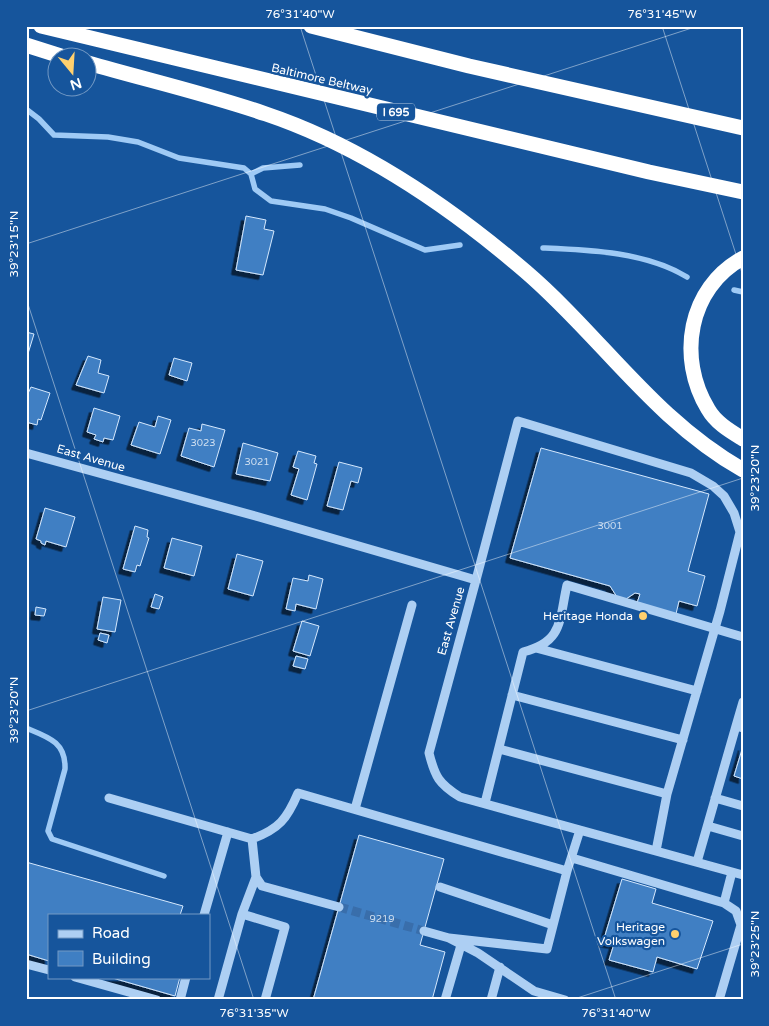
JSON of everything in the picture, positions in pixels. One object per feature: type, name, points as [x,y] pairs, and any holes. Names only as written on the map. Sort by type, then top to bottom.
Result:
[{"type":"highway","name":"Baltimore Beltway","points":[[41,26],[649,172],[743,192]]},
{"type":"highway","points":[[311,26],[470,66],[743,128]]},
{"type":"highway","points":[[26,45],[48,52]]},
{"type":"highway","points":[[98,66],[267,114],[335,144],[406,183],[456,216],[526,271],[577,321],[637,386],[680,427],[743,470]]},
{"type":"highway","points":[[743,258],[722,273],[710,286],[694,318],[690,352],[693,373],[708,410],[720,423],[743,439]]},
{"type":"street","points":[[476,580],[518,421],[692,473],[713,486],[724,496],[734,513],[740,532],[739,548],[667,794],[656,851]]},
{"type":"street","name":"East Avenue","points":[[26,453],[259,517],[476,580],[428,753],[433,771],[442,785],[460,796],[485,804],[743,875]]},
{"type":"street","points":[[485,804],[523,652],[548,642],[554,635],[567,585],[714,630],[743,636]]},
{"type":"street","points":[[355,810],[412,605]]},
{"type":"street","points":[[536,648],[697,691]]},
{"type":"street","points":[[512,695],[683,740]]},
{"type":"street","points":[[697,862],[715,798],[739,727],[743,702]]},
{"type":"street","points":[[498,749],[667,794]]},
{"type":"street","points":[[109,798],[252,839],[270,832],[289,815],[298,793],[567,871]]},
{"type":"street","points":[[715,798],[743,806]]},
{"type":"street","points":[[708,826],[743,836]]},
{"type":"street","points":[[424,931],[449,938],[547,948],[580,830]]},
{"type":"street","points":[[204,914],[228,832]]},
{"type":"street","points":[[218,1000],[242,914],[256,877],[252,839]]},
{"type":"street","points":[[572,858],[724,903],[736,912],[741,925],[719,1000]]},
{"type":"street","points":[[724,903],[732,872]]},
{"type":"street","points":[[256,877],[262,886],[340,906]]},
{"type":"street","points":[[440,887],[553,925]]},
{"type":"street","points":[[242,914],[285,926],[265,1000]]},
{"type":"street","points":[[449,938],[500,968],[534,991],[565,1000]]},
{"type":"street","points":[[445,1000],[461,945]]},
{"type":"street","points":[[26,964],[48,970]]},
{"type":"street","points":[[491,1000],[500,968]]},
{"type":"street","points":[[80,978],[157,1000]]},
{"type":"street","points":[[180,1000],[186,978]]},
{"type":"building","points":[[246,216],[266,220],[264,229],[274,231],[263,275],[236,270]]},
{"type":"building","points":[[26,332],[34,334],[27,357],[26,357]]},
{"type":"building","points":[[88,356],[101,360],[98,373],[109,376],[104,393],[76,385]]},
{"type":"building","points":[[174,358],[192,363],[187,381],[169,375]]},
{"type":"building","points":[[31,387],[50,393],[41,420],[38,419],[37,425],[26,422],[26,398]]},
{"type":"building","points":[[94,408],[120,416],[113,440],[104,438],[103,442],[94,439],[96,435],[87,432]]},
{"type":"building","points":[[158,416],[171,420],[160,454],[131,445],[139,422],[155,427]]},
{"type":"building","points":[[202,424],[225,430],[214,467],[181,456],[189,428],[201,431]]},
{"type":"building","points":[[243,443],[278,453],[270,481],[236,474]]},
{"type":"building","points":[[541,448],[709,494],[688,571],[705,576],[697,606],[679,601],[676,614],[637,603],[640,594],[635,593],[626,599],[617,597],[610,586],[510,558]]},
{"type":"building","points":[[298,451],[316,456],[314,463],[317,464],[307,500],[291,495],[299,469],[293,467]]},
{"type":"building","points":[[339,462],[362,468],[358,483],[351,481],[343,510],[327,506]]},
{"type":"building","points":[[45,508],[75,517],[66,547],[46,541],[45,545],[36,539]]},
{"type":"building","points":[[135,526],[148,530],[147,537],[149,538],[140,566],[137,565],[135,572],[123,569]]},
{"type":"building","points":[[172,538],[202,546],[194,576],[164,568]]},
{"type":"building","points":[[237,554],[263,561],[253,596],[228,589]]},
{"type":"building","points":[[309,575],[323,579],[316,609],[296,604],[295,611],[286,609],[293,578],[308,581]]},
{"type":"building","points":[[155,594],[163,597],[159,609],[151,607]]},
{"type":"building","points":[[103,597],[121,600],[115,632],[97,629]]},
{"type":"building","points":[[36,607],[46,609],[44,616],[35,615]]},
{"type":"building","points":[[302,621],[319,626],[310,656],[293,651]]},
{"type":"building","points":[[100,633],[109,635],[107,643],[98,640]]},
{"type":"building","points":[[296,656],[308,659],[305,669],[293,666]]},
{"type":"building","points":[[743,746],[743,779],[734,776]]},
{"type":"building","points":[[359,835],[444,859],[420,945],[445,952],[432,1000],[313,1000]]},
{"type":"building","points":[[26,862],[183,906],[180,914],[48,914],[48,961],[26,954]]},
{"type":"building","points":[[622,879],[656,889],[652,903],[713,921],[697,969],[657,957],[653,972],[609,960],[614,944],[603,942]]},
{"type":"building","points":[[112,978],[180,978],[175,996]]},
{"type":"waterway","points":[[26,109],[39,119],[54,135],[108,137],[138,142],[179,158],[244,168],[251,174],[255,189],[271,201],[325,209],[351,218],[425,250],[460,245]]},
{"type":"waterway","points":[[251,174],[263,168],[300,165]]},
{"type":"waterway","points":[[543,248],[598,251],[636,257],[654,262],[687,277]]},
{"type":"waterway","points":[[734,290],[743,292]]},
{"type":"waterway","points":[[26,728],[42,734],[54,742],[59,747],[65,760],[65,769],[48,831],[52,839],[164,876]]},
{"type":"tunnel","points":[[339,907],[424,931]]},
{"type":"place","name":"Heritage Honda","points":[[643,616]]},
{"type":"place","name":"Heritage Volkswagen","points":[[675,934]]}]
